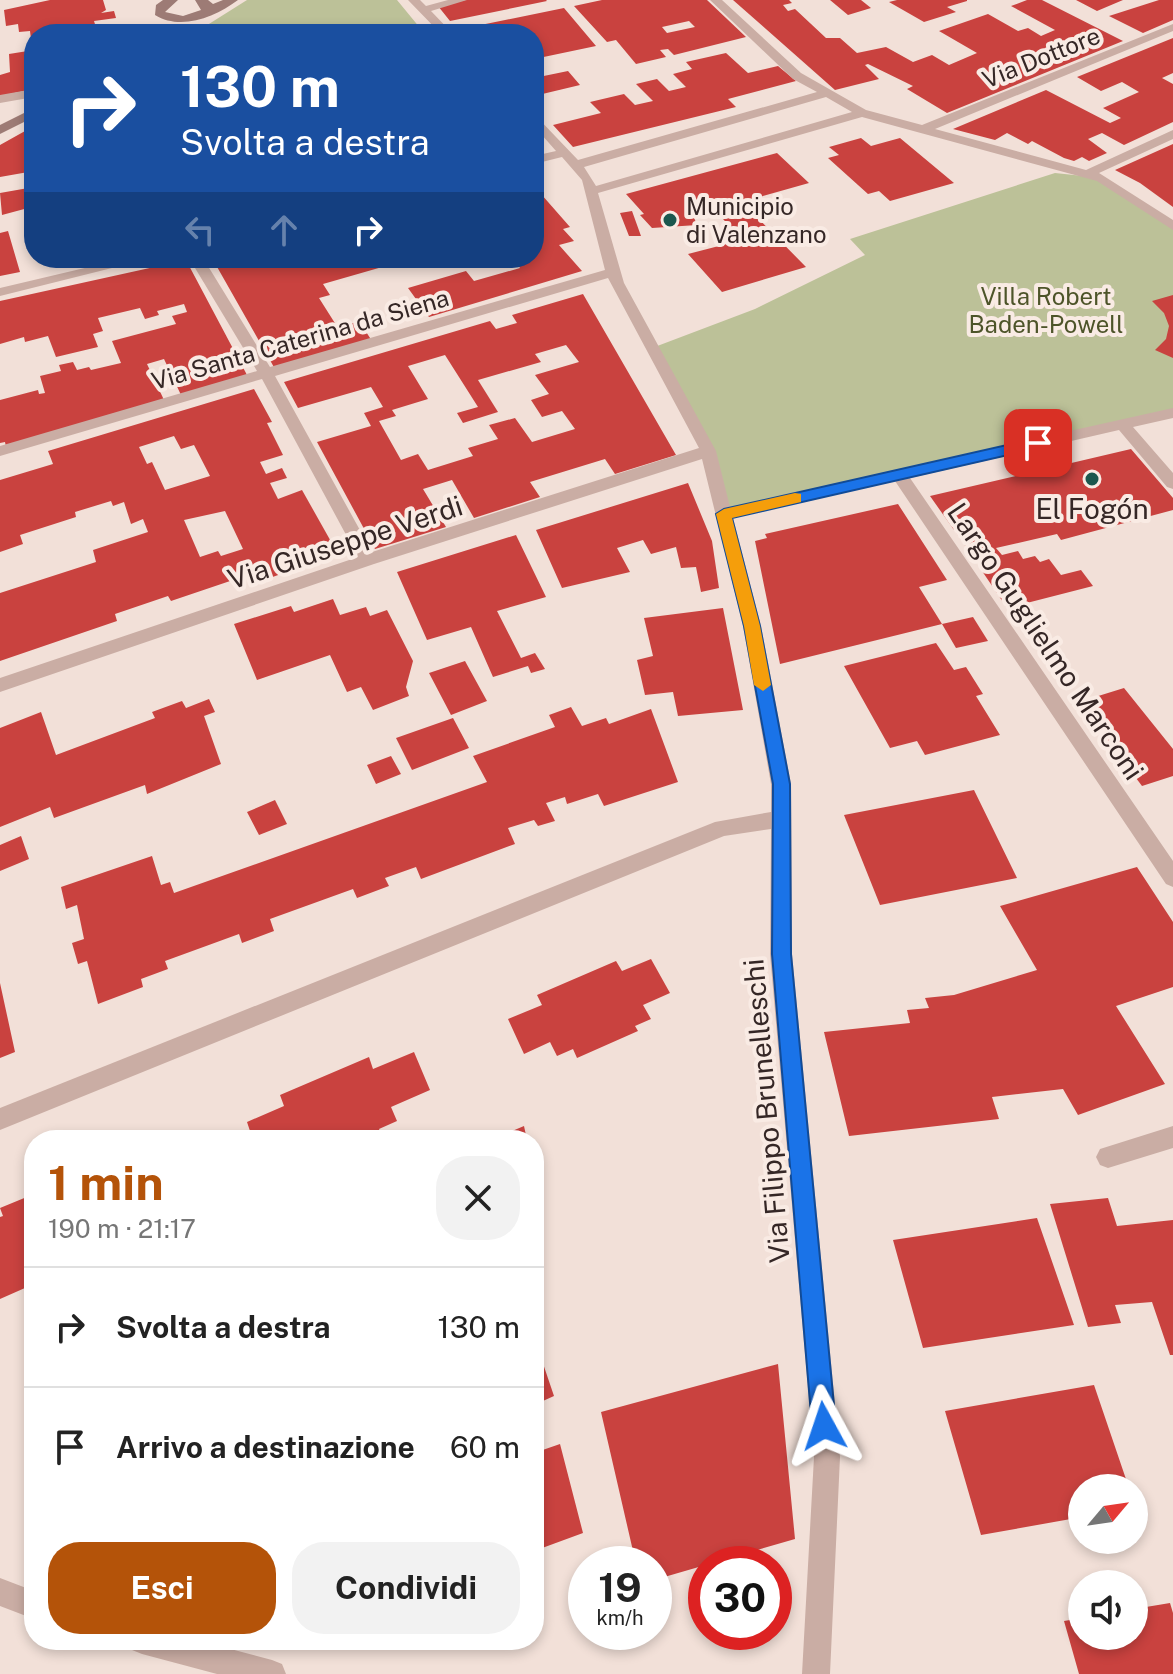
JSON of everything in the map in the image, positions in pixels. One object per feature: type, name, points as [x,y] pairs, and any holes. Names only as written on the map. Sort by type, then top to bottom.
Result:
[{"type":"street","points":[[159,13],[162,5],[172,0]]},
{"type":"street","points":[[146,2],[169,23],[189,19],[204,5],[232,0]]},
{"type":"street","points":[[418,5],[461,0]]},
{"type":"street","points":[[716,0],[797,76],[862,113],[1102,178],[1173,226]]},
{"type":"street","points":[[418,5],[437,24]]},
{"type":"street","name":"Via Dottore","points":[[926,128],[1173,27]]},
{"type":"street","points":[[576,165],[828,93]]},
{"type":"street","points":[[0,99],[24,95]]},
{"type":"street","points":[[592,191],[862,113]]},
{"type":"street","points":[[0,130],[24,117]]},
{"type":"street","name":"Via Filippo Brunelleschi","points":[[544,129],[576,165],[592,191],[613,272],[708,451],[752,626],[771,726],[781,784],[781,954],[827,1457],[816,1674]]},
{"type":"street","points":[[1087,174],[1173,134]]},
{"type":"street","points":[[544,158],[565,153]]},
{"type":"street","points":[[0,292],[102,268]]},
{"type":"street","points":[[202,268],[267,373],[368,560]]},
{"type":"street","name":"Via Santa Caterina da Siena","points":[[0,451],[613,272]]},
{"type":"street","name":"Largo Guglielmo Marconi","points":[[724,514],[1173,413]]},
{"type":"street","points":[[1122,424],[1173,483]]},
{"type":"street","name":"Via Giuseppe Verdi","points":[[0,685],[368,560],[708,451]]},
{"type":"street","name":"Largo Guglielmo Marconi","points":[[899,474],[1173,878]]},
{"type":"street","points":[[0,1119],[722,828],[781,819]]},
{"type":"street","points":[[1108,1157],[1173,1137]]},
{"type":"street","points":[[0,1592],[24,1601]]},
{"type":"street","points":[[180,1650],[272,1674]]},
{"type":"green space","points":[[247,0],[397,0],[417,24],[209,24]]},
{"type":"green space","name":"Villa Robert Baden-Powell","points":[[1055,173],[1102,178],[1173,226],[1173,412],[724,514],[708,451],[652,348],[755,309],[865,255],[850,239]]},
{"type":"building","points":[[50,0],[103,0],[106,10],[101,13],[114,11],[116,18],[94,21],[95,24],[24,24],[24,32],[19,32],[18,24],[6,26],[4,10]]},
{"type":"building","points":[[465,0],[547,1],[450,21],[438,6]]},
{"type":"building","points":[[602,0],[707,0],[746,37],[674,55],[668,49],[660,50],[666,57],[636,64],[616,40],[607,42],[574,6]],"holes":[[[689,21],[695,27],[667,33],[662,27]]]},
{"type":"building","points":[[733,0],[789,0],[792,3],[783,5],[788,11],[795,9],[826,38],[840,38],[857,53],[886,47],[913,62],[932,55],[949,65],[977,53],[939,31],[988,14],[1018,31],[1028,28],[1041,36],[1055,30],[1011,6],[1027,0],[1042,0],[1123,41],[947,113],[907,89],[913,86],[868,64],[865,65],[879,79],[835,90]]},
{"type":"building","points":[[830,0],[861,0],[871,8],[848,15]]},
{"type":"building","points":[[1076,0],[1123,0],[1097,11]]},
{"type":"building","points":[[1159,0],[1173,0],[1173,20],[1143,33],[1109,16]]},
{"type":"building","points":[[967,1],[947,7],[956,12],[924,22],[889,2]]},
{"type":"building","points":[[564,8],[596,46],[544,57],[544,24],[486,24]]},
{"type":"building","points":[[1173,38],[1173,73],[1162,78],[1173,84],[1173,122],[1124,145],[1102,133],[1088,139],[1107,153],[1089,161],[1082,157],[1074,161],[1064,158],[1032,141],[1028,144],[1007,133],[995,140],[953,129],[1046,90],[1110,123],[1121,118],[1103,108],[1139,92],[1122,82],[1101,91],[1077,77]]},
{"type":"building","points":[[24,52],[24,91],[0,96],[0,75],[10,72],[9,54]]},
{"type":"building","points":[[726,53],[748,73],[778,66],[796,81],[728,99],[736,107],[573,147],[553,125],[601,113],[590,102],[624,94],[635,105],[653,101],[636,84],[657,79],[669,91],[686,87],[673,74],[692,69],[686,62]]},
{"type":"building","points":[[568,71],[580,85],[544,94],[544,76]]},
{"type":"building","points":[[24,132],[24,173],[0,177],[0,145]]},
{"type":"building","points":[[861,138],[871,146],[900,138],[954,183],[890,201],[879,191],[868,194],[828,158],[839,155],[829,147]]},
{"type":"building","points":[[1173,144],[1173,207],[1140,183],[1115,170]]},
{"type":"building","name":"Municipio di Valenzano","points":[[777,153],[809,183],[742,202],[806,267],[722,292],[688,254],[742,240],[714,209],[693,215],[697,225],[652,228],[626,194]]},
{"type":"building","points":[[24,189],[24,209],[2,215],[0,193]]},
{"type":"building","points":[[544,197],[570,227],[563,229],[574,241],[559,245],[582,271],[429,317],[408,288],[466,271],[474,281],[520,268],[544,268]]},
{"type":"building","points":[[632,211],[641,236],[629,236],[620,213]]},
{"type":"building","points":[[8,231],[20,272],[0,276],[0,233]]},
{"type":"building","points":[[150,268],[190,268],[247,375],[181,395],[164,359],[147,364],[164,400],[6,447],[5,442],[0,443],[0,400],[38,390],[39,394],[45,393],[40,376],[61,371],[59,365],[73,362],[77,370],[89,367],[91,370],[121,363],[112,341],[176,324],[172,316],[187,312],[184,304],[157,311],[159,315],[145,319],[140,308],[98,318],[103,331],[93,334],[98,347],[56,357],[48,336],[25,342],[24,337],[0,344],[0,301]]},
{"type":"building","points":[[218,268],[379,268],[323,284],[330,295],[319,298],[338,328],[359,321],[372,341],[275,369]]},
{"type":"building","points":[[583,294],[676,455],[615,474],[605,459],[530,482],[540,497],[474,518],[452,480],[423,489],[446,527],[375,549],[317,442],[371,426],[364,413],[383,407],[371,387],[298,408],[284,382],[490,321],[496,329],[517,323],[512,315]],"holes":[[[566,345],[579,362],[535,375],[549,394],[531,400],[542,417],[562,411],[575,429],[532,442],[515,418],[489,425],[498,439],[468,448],[473,456],[428,470],[418,454],[401,460],[379,421],[396,416],[392,410],[428,399],[408,366],[445,355],[478,407],[457,413],[463,423],[498,412],[478,380],[541,362],[535,354]]]},
{"type":"building","points":[[1173,295],[1173,358],[1155,350],[1166,339],[1169,326],[1164,313],[1152,301]]},
{"type":"building","points":[[254,389],[272,422],[267,423],[283,455],[260,462],[266,474],[282,468],[287,478],[270,483],[278,499],[302,490],[338,554],[264,580],[260,571],[171,601],[168,596],[115,614],[117,621],[0,661],[0,593],[96,562],[93,550],[148,532],[143,519],[131,524],[124,502],[113,506],[111,501],[75,512],[76,517],[20,535],[23,544],[0,552],[0,480],[53,464],[48,451]],"holes":[[[174,436],[181,449],[194,445],[210,476],[165,490],[152,462],[147,464],[139,447]],[[225,511],[243,549],[221,556],[218,551],[200,557],[184,520]]]},
{"type":"building","points":[[1131,449],[1173,498],[1173,510],[1061,540],[1057,534],[996,548],[1002,555],[1018,551],[1023,559],[1035,556],[1040,562],[1049,559],[1061,575],[1081,570],[1093,586],[1007,608],[980,568],[994,564],[980,544],[966,547],[930,496]]},
{"type":"building","points":[[688,483],[712,541],[719,588],[701,592],[696,567],[681,568],[676,547],[651,554],[643,540],[617,548],[630,572],[562,588],[536,530]]},
{"type":"building","points":[[898,504],[947,580],[919,587],[942,624],[780,664],[755,541],[767,538],[765,534]]},
{"type":"building","points":[[516,535],[546,597],[497,611],[521,658],[535,653],[545,669],[531,673],[528,666],[493,677],[471,627],[427,640],[397,572]]},
{"type":"building","points":[[333,599],[340,615],[366,607],[370,616],[387,610],[413,661],[406,687],[409,696],[373,710],[361,687],[347,692],[330,655],[257,680],[234,624],[291,606],[294,612]]},
{"type":"building","points":[[723,608],[743,710],[678,716],[673,692],[645,695],[637,660],[653,656],[644,618]]},
{"type":"building","points":[[973,617],[988,641],[956,648],[942,624]]},
{"type":"building","points":[[936,643],[954,670],[966,667],[983,694],[976,696],[1000,735],[925,755],[917,741],[890,748],[844,666]]},
{"type":"building","points":[[465,661],[487,701],[451,715],[429,673]]},
{"type":"building","points":[[1124,688],[1173,749],[1173,776],[1142,786],[1079,702]]},
{"type":"building","points":[[209,699],[215,712],[204,716],[221,764],[147,794],[145,785],[54,818],[50,807],[0,827],[0,728],[41,712],[56,755],[155,718],[152,712],[182,701],[186,708]]},
{"type":"building","points":[[571,707],[582,726],[606,718],[609,724],[651,709],[678,782],[604,806],[598,794],[567,804],[565,797],[546,803],[555,821],[538,826],[534,820],[508,828],[515,844],[421,879],[416,867],[385,878],[389,886],[357,898],[353,889],[270,919],[274,931],[242,943],[239,934],[165,961],[168,969],[141,979],[143,987],[98,1004],[87,961],[78,964],[72,943],[84,939],[77,905],[66,909],[61,887],[152,856],[161,885],[170,882],[174,893],[487,782],[473,756],[555,727],[549,715]]},
{"type":"building","points":[[453,718],[469,748],[412,770],[396,738]]},
{"type":"building","points":[[391,756],[401,774],[376,784],[367,765]]},
{"type":"building","points":[[974,790],[1017,878],[880,905],[844,815]]},
{"type":"building","points":[[275,800],[287,824],[259,835],[247,812]]},
{"type":"building","points":[[21,836],[29,859],[0,871],[0,845]]},
{"type":"building","points":[[1137,867],[1173,922],[1173,987],[1116,1006],[1165,1084],[1078,1115],[1063,1089],[992,1097],[999,1119],[849,1136],[824,1032],[910,1023],[907,1010],[929,1008],[925,998],[954,995],[1037,970],[1000,906]]},
{"type":"building","points":[[651,959],[670,993],[643,1005],[651,1019],[635,1026],[638,1031],[577,1058],[573,1049],[557,1056],[550,1042],[524,1054],[508,1019],[542,1005],[537,995],[616,961],[622,971]]},
{"type":"building","points":[[0,983],[15,1052],[0,1058]]},
{"type":"building","points":[[414,1052],[430,1090],[391,1107],[397,1121],[379,1130],[250,1130],[247,1122],[284,1106],[280,1095],[369,1057],[373,1069]]},
{"type":"building","points":[[24,1198],[24,1288],[0,1299],[0,1217],[3,1216],[0,1208]]},
{"type":"building","points":[[1108,1198],[1117,1226],[1173,1220],[1173,1355],[1170,1355],[1152,1302],[1115,1305],[1121,1323],[1088,1327],[1050,1204]]},
{"type":"building","points":[[1037,1218],[1074,1325],[923,1348],[893,1240]]},
{"type":"building","points":[[778,1364],[795,1539],[771,1546],[688,1546],[688,1570],[672,1575],[672,1546],[632,1546],[601,1412]]},
{"type":"building","points":[[544,1366],[554,1396],[544,1400]]},
{"type":"building","points":[[1094,1385],[1124,1474],[1068,1474],[1068,1519],[981,1535],[945,1411]]},
{"type":"building","points":[[560,1444],[583,1533],[544,1547],[544,1450]]},
{"type":"building","points":[[1170,1603],[1173,1613],[1173,1674],[1079,1674],[1072,1650],[1148,1650],[1148,1607]]},
{"type":"slow traffic","points":[[763,685],[724,514],[795,498]]},
{"type":"place","name":"Municipio di Valenzano","points":[[670,220]]},
{"type":"place","name":"El Fogón","points":[[1092,479]]},
{"type":"route","points":[[824,1426],[781,954],[781,784],[752,626],[724,514],[1038,443]]}]
